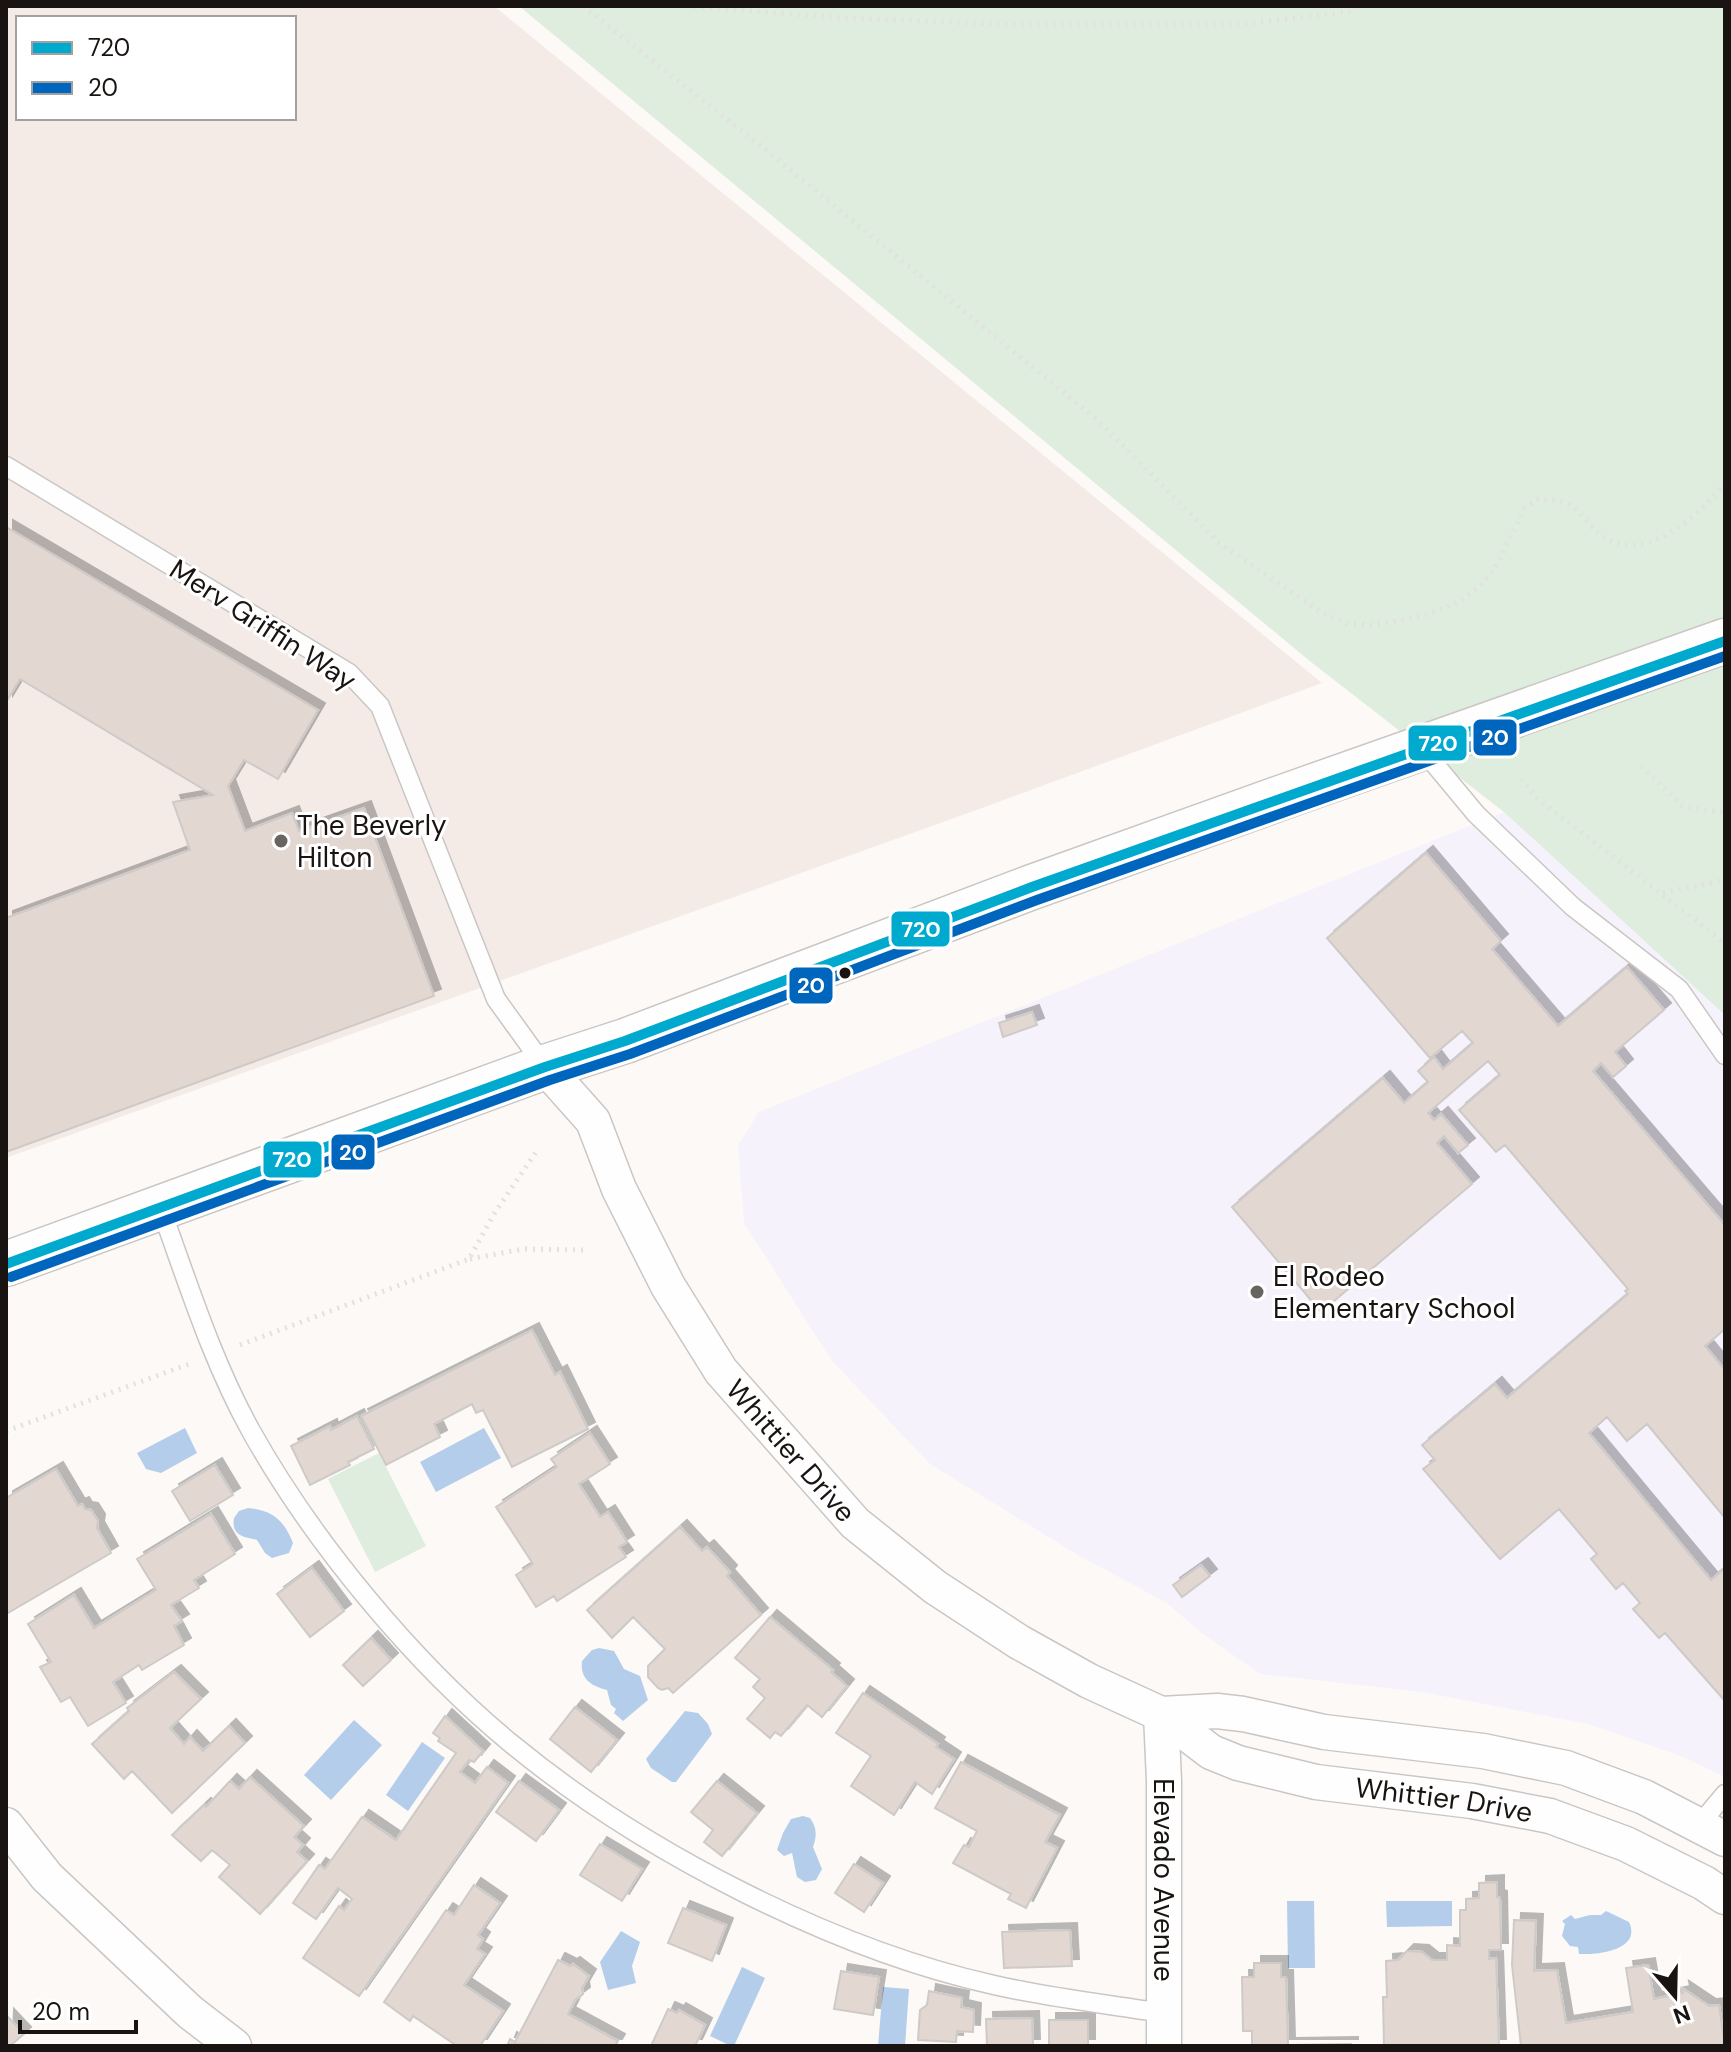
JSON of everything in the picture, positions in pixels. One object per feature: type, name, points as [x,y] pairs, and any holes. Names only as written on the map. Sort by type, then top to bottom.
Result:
[{"type":"main road","points":[[6,1264],[545,1067],[625,1041],[1032,887],[1725,641]]},
{"type":"street","name":"Whittier Drive","points":[[545,1067],[593,1121],[619,1189],[668,1286],[721,1371],[855,1523],[935,1587],[1019,1642],[1089,1681],[1161,1714],[1211,1752],[1244,1765],[1316,1782],[1472,1801],[1550,1816],[1626,1844],[1704,1883],[1725,1897]]},
{"type":"street","name":"Whittier Drive","points":[[1161,1714],[1217,1711],[1324,1732],[1483,1751],[1566,1768],[1644,1797],[1712,1832]]},
{"type":"street","name":"Elevado Avenue","points":[[1161,1714],[1164,2029]]},
{"type":"street","points":[[6,1825],[47,1877],[190,2012],[234,2046]]},
{"type":"lane","name":"Merv Griffin Way","points":[[6,466],[349,673],[380,706],[496,999],[545,1067]]},
{"type":"lane","points":[[1421,748],[1476,814],[1573,907],[1679,989],[1725,1055]]},
{"type":"lane","points":[[161,1209],[215,1354],[250,1429],[290,1493],[385,1618],[448,1685],[513,1745],[582,1796],[662,1848],[742,1891],[825,1929],[906,1960],[992,1985],[1075,2001],[1164,2029]]},
{"type":"lane","points":[[1712,1832],[1725,1794]]},
{"type":"path","points":[[583,6],[756,142],[1100,422],[1219,543],[1324,614],[1348,624],[1374,625],[1423,616],[1457,603],[1479,587],[1494,570],[1525,508],[1538,499],[1565,502],[1604,538],[1621,546],[1640,544],[1686,523],[1725,482]]},
{"type":"path","points":[[686,6],[844,18],[1024,25],[1235,25],[1356,11]]},
{"type":"path","points":[[1641,766],[1682,806],[1725,813]]},
{"type":"path","points":[[1521,779],[1537,798],[1725,943]]},
{"type":"path","points":[[1663,893],[1725,880]]},
{"type":"path","points":[[469,1259],[494,1214],[536,1152]]},
{"type":"path","points":[[230,1349],[469,1259],[523,1249],[583,1250]]},
{"type":"path","points":[[6,1431],[191,1363]]},
{"type":"shaded area","points":[[6,6],[494,6],[1322,683],[6,1158]]},
{"type":"shaded area","name":"El Rodeo Elementary School","points":[[1504,812],[1725,1015],[1725,1777],[1681,1756],[1588,1724],[1422,1692],[1260,1674],[1199,1631],[1167,1603],[1078,1555],[930,1464],[832,1361],[744,1223],[738,1145],[759,1112]]},
{"type":"green space","points":[[519,6],[1725,6],[1725,1015],[1504,812],[1311,662]]},
{"type":"green space","points":[[379,1453],[426,1546],[375,1572],[328,1479]]},
{"type":"water","points":[[185,1428],[197,1453],[161,1473],[146,1469],[137,1453]]},
{"type":"water","points":[[484,1428],[501,1458],[436,1492],[420,1462]]},
{"type":"water","points":[[248,1508],[264,1511],[281,1522],[293,1543],[289,1553],[272,1558],[257,1540],[236,1532],[234,1518],[239,1511]]},
{"type":"water","points":[[592,1650],[614,1651],[624,1669],[640,1676],[648,1700],[623,1721],[614,1713],[616,1709],[611,1705],[607,1690],[592,1684],[583,1673],[582,1661]]},
{"type":"water","points":[[685,1711],[698,1713],[712,1734],[676,1782],[672,1782],[651,1768],[646,1759]]},
{"type":"water","points":[[354,1720],[382,1745],[331,1800],[304,1775]]},
{"type":"water","points":[[422,1742],[445,1758],[408,1811],[386,1795]]},
{"type":"water","points":[[810,1818],[814,1825],[816,1835],[813,1847],[822,1869],[816,1880],[805,1882],[797,1877],[792,1853],[784,1856],[777,1850],[791,1819]]},
{"type":"water","points":[[1287,1901],[1314,1901],[1315,1968],[1288,1968]]},
{"type":"water","points":[[1386,1901],[1452,1901],[1452,1926],[1387,1927]]},
{"type":"water","points":[[1606,1911],[1629,1922],[1629,1939],[1624,1945],[1607,1952],[1579,1954],[1578,1947],[1570,1946],[1562,1936],[1565,1924],[1562,1921],[1571,1915],[1575,1919],[1601,1915]]},
{"type":"water","points":[[621,1931],[640,1942],[632,1966],[636,1983],[608,1990],[600,1962]]},
{"type":"water","points":[[742,1967],[765,1978],[734,2046],[731,2046],[710,2036]]},
{"type":"water","points":[[883,1987],[909,1989],[905,2046],[878,2046]]},
{"type":"building","name":"The Beverly Hilton","points":[[6,527],[318,710],[278,779],[244,760],[228,786],[245,831],[292,813],[299,831],[364,808],[434,996],[6,1152],[6,918],[190,850],[173,802],[213,795],[20,679],[6,702]]},
{"type":"building","points":[[1426,853],[1501,941],[1492,949],[1558,1026],[1627,967],[1664,1010],[1615,1052],[1626,1066],[1613,1077],[1601,1063],[1593,1071],[1725,1225],[1725,1329],[1705,1346],[1725,1370],[1725,1518],[1647,1424],[1627,1441],[1607,1417],[1589,1433],[1711,1580],[1725,1568],[1725,1701],[1665,1633],[1659,1638],[1633,1609],[1640,1603],[1623,1583],[1616,1589],[1591,1559],[1597,1554],[1559,1509],[1500,1559],[1423,1469],[1435,1460],[1422,1445],[1495,1384],[1507,1398],[1628,1294],[1625,1291],[1628,1289],[1505,1145],[1496,1152],[1459,1110],[1500,1075],[1488,1061],[1428,1113],[1434,1120],[1441,1114],[1468,1145],[1458,1153],[1444,1136],[1437,1143],[1472,1184],[1321,1312],[1232,1207],[1383,1078],[1404,1103],[1428,1082],[1418,1071],[1434,1057],[1443,1069],[1473,1043],[1462,1031],[1430,1058],[1327,938]]},
{"type":"building","points":[[1032,1012],[1037,1025],[1003,1037],[999,1023]]},
{"type":"building","points":[[532,1330],[555,1375],[560,1372],[588,1429],[512,1467],[483,1410],[476,1413],[472,1404],[434,1424],[440,1437],[386,1465],[361,1416]]},
{"type":"building","points":[[357,1416],[374,1449],[310,1485],[291,1446]]},
{"type":"building","points":[[590,1433],[610,1464],[579,1484],[600,1517],[608,1512],[627,1542],[619,1547],[626,1557],[557,1601],[554,1596],[536,1607],[516,1575],[533,1564],[496,1507],[557,1467],[551,1459]]},
{"type":"building","points":[[215,1465],[233,1495],[190,1521],[172,1491]]},
{"type":"building","points":[[56,1469],[78,1506],[82,1504],[85,1509],[91,1510],[111,1553],[6,1614],[6,1498]]},
{"type":"building","points":[[211,1514],[235,1554],[194,1580],[199,1588],[171,1605],[182,1621],[174,1626],[184,1645],[142,1670],[139,1665],[113,1682],[126,1703],[88,1726],[70,1697],[61,1702],[40,1667],[51,1662],[28,1624],[74,1595],[94,1628],[156,1590],[137,1559]]},
{"type":"building","points":[[680,1527],[702,1551],[707,1547],[730,1572],[727,1576],[761,1615],[673,1693],[668,1688],[658,1688],[648,1677],[648,1666],[665,1649],[633,1617],[612,1638],[587,1610]]},
{"type":"building","points":[[1201,1565],[1210,1576],[1182,1597],[1173,1585]]},
{"type":"building","points":[[312,1568],[344,1611],[310,1637],[277,1594]]},
{"type":"building","points":[[770,1617],[833,1670],[831,1672],[847,1686],[822,1717],[807,1705],[781,1736],[775,1732],[770,1738],[747,1719],[765,1698],[753,1687],[760,1679],[735,1658]]},
{"type":"building","points":[[371,1638],[391,1660],[363,1686],[343,1665]]},
{"type":"building","points":[[174,1672],[201,1699],[170,1728],[184,1744],[190,1737],[203,1751],[229,1726],[245,1743],[172,1813],[132,1771],[124,1779],[92,1744],[129,1711],[127,1708]]},
{"type":"building","points":[[863,1693],[938,1744],[936,1747],[954,1759],[932,1794],[915,1782],[894,1815],[851,1786],[871,1756],[836,1733]]},
{"type":"building","points":[[575,1707],[617,1740],[591,1772],[550,1739]]},
{"type":"building","points":[[445,1716],[483,1751],[474,1762],[469,1760],[460,1772],[475,1783],[487,1767],[508,1783],[359,1996],[303,1958],[339,1906],[344,1910],[352,1899],[338,1888],[316,1919],[293,1903],[319,1865],[325,1869],[362,1817],[396,1840],[456,1753],[438,1741],[440,1738],[433,1733]]},
{"type":"building","points":[[961,1762],[1060,1815],[1045,1842],[1057,1848],[1026,1908],[1008,1899],[1011,1894],[953,1863],[964,1845],[969,1847],[977,1831],[935,1808]]},
{"type":"building","points":[[250,1777],[304,1826],[294,1837],[303,1845],[297,1852],[307,1861],[260,1914],[219,1877],[230,1865],[212,1850],[201,1861],[172,1835],[204,1805],[206,1807],[230,1781],[239,1789]]},
{"type":"building","points":[[519,1781],[559,1810],[536,1841],[496,1812]]},
{"type":"building","points":[[717,1781],[757,1813],[722,1856],[704,1842],[713,1830],[691,1812]]},
{"type":"building","points":[[600,1844],[642,1869],[622,1901],[580,1875]]},
{"type":"building","points":[[854,1864],[883,1883],[864,1912],[835,1893]]},
{"type":"building","points":[[1497,1882],[1501,1950],[1489,1950],[1489,1959],[1496,1958],[1499,2046],[1384,2046],[1386,1961],[1398,1960],[1407,1951],[1422,1952],[1432,1960],[1447,1960],[1447,1945],[1460,1946],[1460,1910],[1466,1910],[1466,1899],[1479,1898],[1479,1883]]},
{"type":"building","points":[[474,1885],[500,1903],[478,1935],[483,1939],[477,1949],[485,1954],[464,1985],[503,2011],[480,2046],[457,2046],[413,2016],[410,2021],[384,2002],[446,1910],[454,1915]]},
{"type":"building","points":[[683,1908],[726,1925],[712,1961],[668,1943]]},
{"type":"building","points":[[1514,1920],[1536,1921],[1534,1971],[1557,1970],[1566,2023],[1633,2012],[1626,1968],[1648,1965],[1654,1999],[1683,1993],[1682,1988],[1709,2006],[1719,2005],[1725,2046],[1521,2046],[1512,1965]]},
{"type":"building","points":[[1070,1930],[1072,1966],[1004,1968],[1002,1932]]},
{"type":"building","points":[[558,1960],[570,1966],[573,1964],[589,1976],[582,1988],[583,1994],[575,2000],[568,2014],[618,2041],[615,2046],[508,2044],[510,2039],[515,2042]]},
{"type":"building","points":[[1254,1963],[1281,1963],[1281,1977],[1286,1977],[1288,2045],[1351,2046],[1252,2046],[1252,2031],[1243,2031],[1242,1977],[1254,1977]]},
{"type":"building","points":[[841,1971],[879,1977],[873,2015],[834,2009]]},
{"type":"building","points":[[929,1991],[962,1998],[961,2007],[974,2010],[973,2032],[957,2031],[956,2042],[918,2040],[920,2010],[927,2005]]},
{"type":"building","points":[[668,2009],[677,2013],[679,2010],[705,2025],[695,2046],[651,2046]]},
{"type":"building","points":[[7,2016],[24,2034],[10,2046],[6,2046]]},
{"type":"building","points":[[1032,2018],[1033,2046],[987,2046],[986,2019]]},
{"type":"building","points":[[1049,2020],[1088,2020],[1088,2046],[1049,2046]]},
{"type":"transit line","name":"720","points":[[6,1264],[545,1067],[625,1041],[1032,887],[1725,641]]},
{"type":"transit line","name":"20","points":[[11,1277],[550,1080],[630,1054],[1037,900],[1725,656]]},
{"type":"place","name":"The Beverly Hilton","points":[[281,841]]},
{"type":"place","name":"El Rodeo Elementary School","points":[[1257,1292]]}]
